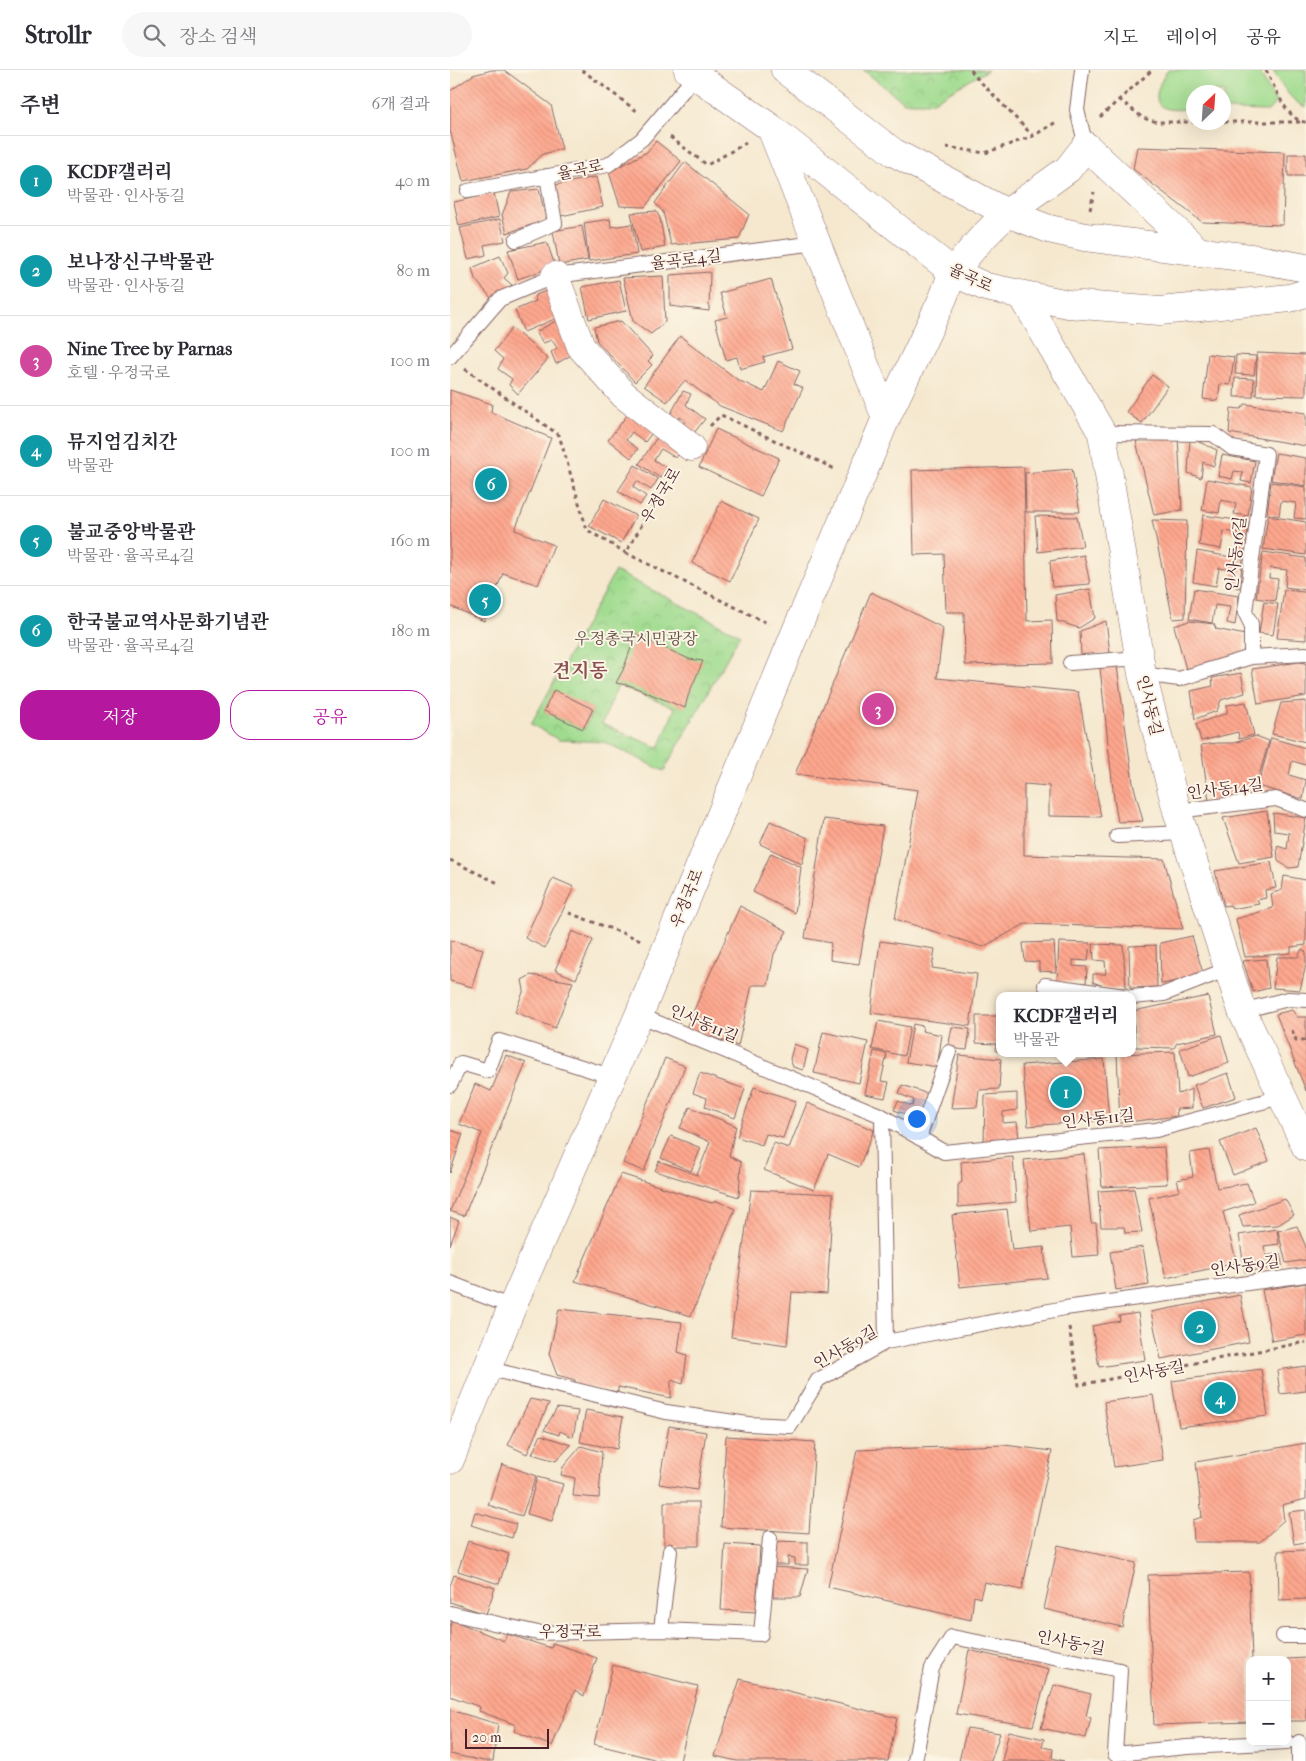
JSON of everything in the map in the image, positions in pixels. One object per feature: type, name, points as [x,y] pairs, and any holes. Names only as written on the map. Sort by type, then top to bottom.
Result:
[{"type":"main road","points":[[784,70],[893,152],[1007,213],[1049,229],[1200,253],[1258,259],[1306,268]]},
{"type":"main road","name":"율곡로","points":[[692,73],[771,128],[953,272],[986,287],[1068,304],[1160,311],[1290,298],[1306,293]]},
{"type":"main road","points":[[771,128],[886,418]]},
{"type":"main road","points":[[1085,139],[1200,253]]},
{"type":"main road","name":"우정국로","points":[[450,1460],[486,1368],[639,1015],[794,636],[886,418],[943,298],[953,272],[980,240],[1007,213],[1068,169],[1085,139]]},
{"type":"main road","points":[[555,276],[581,347],[624,395],[690,446]]},
{"type":"main road","name":"인사동길","points":[[1022,295],[1102,433],[1141,666],[1181,822],[1242,1011],[1306,1147]]},
{"type":"lane","points":[[1082,70],[1077,110],[1085,139]]},
{"type":"lane","name":"율곡로","points":[[468,191],[608,165],[642,139],[692,73]]},
{"type":"lane","name":"율곡로","points":[[516,240],[555,223],[547,176]]},
{"type":"lane","name":"율곡로4길","points":[[454,360],[500,299],[555,276],[816,243]]},
{"type":"lane","name":"인사동16길","points":[[1102,433],[1213,434],[1232,448],[1266,454],[1245,612],[1250,624],[1251,657]]},
{"type":"lane","points":[[1070,663],[1141,666],[1179,678],[1251,657],[1306,654]]},
{"type":"lane","name":"인사동14길","points":[[1117,836],[1276,799],[1306,810]]},
{"type":"lane","points":[[1136,997],[1164,994],[1228,969]]},
{"type":"lane","points":[[1045,985],[1096,992]]},
{"type":"lane","points":[[1242,1011],[1288,998],[1306,1000]]},
{"type":"lane","name":"인사동11길","points":[[639,1015],[882,1116],[944,1152],[1156,1130],[1282,1097]]},
{"type":"lane","points":[[450,1085],[461,1063],[488,1071],[499,1041],[613,1077]]},
{"type":"lane","points":[[919,1138],[949,1052]]},
{"type":"lane","points":[[882,1116],[886,1342]]},
{"type":"lane","name":"인사동9길","points":[[486,1368],[666,1412],[748,1424],[790,1426],[818,1380],[886,1342],[1065,1308],[1306,1274]]},
{"type":"lane","points":[[450,1284],[512,1307]]},
{"type":"lane","name":"우정국로","points":[[450,1613],[538,1632],[661,1630],[761,1634],[770,1538]]},
{"type":"lane","points":[[661,1630],[670,1551]]},
{"type":"lane","points":[[1283,1636],[1306,1636]]},
{"type":"lane","name":"인사동7길","points":[[915,1761],[932,1668],[952,1637],[1120,1670],[1115,1754],[1187,1747],[1295,1742],[1299,1761]]},
{"type":"path","points":[[971,70],[1033,136]]},
{"type":"path","points":[[1085,139],[1119,99],[1152,70]]},
{"type":"path","points":[[1266,70],[1290,116],[1304,122]]},
{"type":"path","points":[[1119,99],[1143,118],[1157,122],[1186,122]]},
{"type":"path","points":[[942,146],[985,153],[1033,136],[1077,110]]},
{"type":"path","points":[[1231,122],[1304,122]]},
{"type":"path","points":[[1089,213],[1094,192]]},
{"type":"path","points":[[454,360],[559,435],[587,530],[626,554],[794,636]]},
{"type":"path","name":"우정국로","points":[[626,554],[655,501],[690,446],[721,415],[860,481]]},
{"type":"path","points":[[450,860],[498,883]]},
{"type":"path","points":[[569,913],[665,950]]},
{"type":"path","points":[[1292,1030],[1296,1040],[1306,1040]]},
{"type":"path","name":"인사동길","points":[[1065,1308],[1079,1385],[1306,1342]]},
{"type":"green space","points":[[863,70],[988,70],[932,102],[904,102]]},
{"type":"green space","points":[[1168,70],[1258,70],[1276,102],[1268,111],[1231,110],[1231,85],[1186,85],[1186,109],[1168,109],[1157,101],[1158,90]]},
{"type":"green space","points":[[1273,70],[1306,70],[1306,107],[1290,96]]},
{"type":"green space","name":"우정총국시민광장","points":[[615,571],[740,635],[664,771],[604,742],[559,740],[531,724]],"holes":[[[618,685],[675,708],[659,748],[602,724]],[[554,691],[593,709],[584,729],[544,711]]]},
{"type":"building","points":[[492,70],[504,70],[551,105],[562,149],[543,154],[527,169],[463,181],[450,130],[450,91],[473,75]]},
{"type":"building","points":[[656,141],[681,161],[645,207],[620,206],[609,172],[647,152]]},
{"type":"building","points":[[1137,147],[1285,152],[1283,225],[1202,222],[1133,169]]},
{"type":"building","points":[[1288,154],[1306,154],[1306,176],[1288,176]]},
{"type":"building","points":[[685,162],[749,214],[739,239],[671,245],[663,212],[655,203]]},
{"type":"building","points":[[596,177],[603,207],[561,216],[555,185]]},
{"type":"building","points":[[539,189],[546,220],[507,233],[502,215],[511,192]]},
{"type":"building","points":[[494,193],[499,217],[459,226],[454,202]]},
{"type":"building","points":[[656,211],[660,218],[665,247],[640,252],[631,213]]},
{"type":"building","points":[[500,219],[505,241],[484,245],[486,255],[468,259],[460,228]]},
{"type":"building","points":[[610,219],[611,227],[632,224],[637,254],[589,261],[584,223]]},
{"type":"building","points":[[582,226],[588,260],[559,265],[553,231]]},
{"type":"building","points":[[547,242],[555,266],[518,279],[508,250]]},
{"type":"building","points":[[500,256],[508,273],[504,278],[512,285],[492,299],[475,279],[472,268]]},
{"type":"building","points":[[710,272],[709,311],[670,306],[670,275]]},
{"type":"building","points":[[663,276],[665,322],[651,334],[633,321],[623,278]]},
{"type":"building","points":[[771,279],[792,349],[763,357],[765,362],[740,369],[737,357],[726,360],[715,320],[727,317],[720,293]]},
{"type":"building","points":[[619,280],[626,311],[589,319],[582,287]]},
{"type":"building","points":[[552,288],[564,315],[524,332],[515,310],[536,301],[534,296]]},
{"type":"building","points":[[561,318],[578,351],[556,364],[551,352],[557,348],[552,340],[543,343],[536,332]]},
{"type":"building","points":[[621,321],[653,356],[648,361],[652,365],[635,382],[597,341],[594,327]]},
{"type":"building","points":[[512,328],[548,359],[518,394],[509,385],[512,379],[498,369],[503,359],[494,351]]},
{"type":"building","points":[[680,336],[738,380],[764,392],[778,361],[800,371],[794,384],[803,388],[783,431],[720,406],[685,380],[667,402],[644,386]]},
{"type":"building","points":[[1257,353],[1306,355],[1306,396],[1256,395]]},
{"type":"building","points":[[1208,354],[1234,357],[1230,385],[1220,384],[1218,401],[1203,399]]},
{"type":"building","points":[[1236,355],[1256,356],[1254,375],[1235,374]]},
{"type":"building","points":[[1152,375],[1168,386],[1142,423],[1126,412]]},
{"type":"building","points":[[1235,378],[1254,379],[1253,397],[1234,397]]},
{"type":"building","points":[[450,390],[492,404],[491,412],[551,438],[515,530],[554,545],[538,585],[503,573],[484,621],[450,606]]},
{"type":"building","points":[[683,391],[691,394],[686,405],[705,419],[690,438],[681,429],[685,421],[680,417],[674,424],[668,419]]},
{"type":"building","points":[[1245,404],[1306,413],[1306,446],[1229,433],[1231,408],[1241,409]]},
{"type":"building","points":[[631,410],[655,429],[645,442],[632,432],[626,440],[638,449],[631,458],[608,440]]},
{"type":"building","points":[[716,429],[779,458],[761,496],[699,467]]},
{"type":"building","points":[[660,433],[683,448],[676,458],[661,449],[654,460],[667,468],[660,478],[639,464]]},
{"type":"building","points":[[1178,437],[1182,510],[1154,515],[1136,441]]},
{"type":"building","points":[[1190,438],[1217,450],[1214,466],[1203,462],[1201,478],[1188,473]]},
{"type":"building","points":[[1276,453],[1306,458],[1306,486],[1271,480]]},
{"type":"building","points":[[1222,455],[1255,461],[1251,483],[1241,481],[1243,472],[1234,471],[1232,479],[1218,476]]},
{"type":"building","points":[[635,465],[658,479],[651,490],[637,481],[633,487],[646,496],[640,505],[618,491]]},
{"type":"building","points":[[1024,467],[1027,621],[1052,620],[1053,663],[965,665],[964,612],[946,612],[944,554],[914,555],[912,470]]},
{"type":"building","points":[[1072,469],[1080,512],[1026,512],[1025,473]]},
{"type":"building","points":[[1207,479],[1252,487],[1248,516],[1234,514],[1236,503],[1221,500],[1219,513],[1202,510]]},
{"type":"building","points":[[1271,482],[1306,487],[1306,519],[1294,518],[1296,503],[1281,501],[1279,516],[1267,514]]},
{"type":"building","points":[[604,499],[636,516],[621,543],[589,526]]},
{"type":"building","points":[[721,501],[759,519],[730,581],[692,563]]},
{"type":"building","points":[[1203,515],[1249,522],[1245,551],[1237,549],[1239,533],[1224,531],[1221,549],[1199,545]]},
{"type":"building","points":[[1035,516],[1077,517],[1083,546],[1038,552]]},
{"type":"building","points":[[1268,516],[1306,522],[1306,555],[1263,549]]},
{"type":"building","points":[[1152,520],[1187,521],[1185,618],[1173,619]]},
{"type":"building","points":[[1197,551],[1243,559],[1239,588],[1231,586],[1233,570],[1219,568],[1216,586],[1193,582]]},
{"type":"building","points":[[1263,552],[1306,558],[1306,590],[1285,587],[1287,570],[1270,568],[1269,578],[1278,579],[1275,601],[1256,598]]},
{"type":"building","points":[[1084,555],[1090,584],[1052,587],[1050,561]]},
{"type":"building","points":[[1090,589],[1095,618],[1079,628],[1057,621],[1055,595]]},
{"type":"building","points":[[1194,589],[1239,596],[1235,625],[1227,623],[1230,607],[1215,605],[1212,623],[1189,619]]},
{"type":"building","points":[[1284,590],[1304,592],[1306,594],[1306,640],[1277,638]]},
{"type":"building","points":[[871,592],[943,628],[937,678],[1078,692],[1101,817],[1049,816],[1049,786],[1024,784],[1024,855],[1164,859],[1183,929],[1025,924],[983,947],[895,919],[918,790],[795,774]]},
{"type":"building","points":[[1264,602],[1278,604],[1273,635],[1259,633]]},
{"type":"building","points":[[1106,621],[1110,653],[1081,656],[1080,631]]},
{"type":"building","points":[[1189,621],[1214,624],[1216,629],[1245,635],[1243,654],[1186,669],[1174,626]]},
{"type":"building","points":[[634,634],[689,659],[703,661],[685,708],[631,686],[616,683],[623,670]]},
{"type":"building","points":[[1299,662],[1306,663],[1306,696],[1258,704],[1252,669]]},
{"type":"building","points":[[1117,666],[1133,783],[1143,821],[1118,822],[1114,799],[1100,668]]},
{"type":"building","points":[[1241,673],[1245,693],[1221,700],[1217,711],[1195,719],[1191,691],[1213,686],[1212,678]]},
{"type":"building","points":[[554,690],[593,709],[583,729],[544,711]]},
{"type":"building","points":[[1306,701],[1306,742],[1272,734],[1281,703]]},
{"type":"building","points":[[1246,702],[1254,735],[1239,739],[1238,732],[1201,741],[1196,724],[1227,713],[1227,705]]},
{"type":"building","points":[[1256,736],[1269,741],[1253,796],[1209,801],[1201,745],[1234,743]]},
{"type":"building","points":[[1271,738],[1306,748],[1306,765],[1292,761],[1289,775],[1306,780],[1303,799],[1258,786]]},
{"type":"building","points":[[1267,811],[1274,857],[1239,863],[1223,818]]},
{"type":"building","points":[[1273,813],[1306,818],[1298,867],[1289,868],[1278,861],[1277,846],[1287,849],[1289,833],[1274,831]]},
{"type":"building","points":[[824,819],[883,826],[859,964],[830,960],[831,943],[805,938]]},
{"type":"building","points":[[770,821],[808,838],[802,864],[760,844]]},
{"type":"building","points":[[771,853],[801,867],[795,913],[753,892]]},
{"type":"building","points":[[1271,862],[1276,888],[1265,890],[1266,898],[1257,900],[1259,904],[1232,909],[1230,905],[1224,906],[1215,871]]},
{"type":"building","points":[[1284,876],[1306,880],[1306,945],[1291,947],[1291,953],[1245,957],[1236,919],[1273,908],[1271,894],[1282,890]]},
{"type":"building","points":[[553,878],[574,887],[545,948],[525,938]]},
{"type":"building","points":[[740,906],[787,931],[774,954],[768,985],[752,985],[738,1046],[686,1028]]},
{"type":"building","points":[[572,931],[593,940],[576,979],[555,970]]},
{"type":"building","points":[[1192,936],[1203,973],[1161,984],[1160,943]]},
{"type":"building","points":[[450,940],[483,949],[472,987],[450,981]]},
{"type":"building","points":[[880,941],[935,949],[932,968],[977,974],[970,1026],[871,1013]]},
{"type":"building","points":[[1054,942],[1056,972],[1039,971],[1039,962],[1025,961],[1023,943]]},
{"type":"building","points":[[1059,942],[1090,943],[1088,961],[1073,960],[1073,966],[1087,967],[1086,983],[1057,981]]},
{"type":"building","points":[[1093,944],[1123,945],[1126,988],[1108,988],[1093,982],[1093,974],[1106,974],[1105,961],[1094,960]]},
{"type":"building","points":[[1156,945],[1157,987],[1130,988],[1129,946]]},
{"type":"building","points":[[1302,949],[1306,952],[1306,965],[1300,990],[1273,988],[1277,957],[1298,957]]},
{"type":"building","points":[[1266,959],[1269,988],[1253,992],[1243,961]]},
{"type":"building","points":[[531,975],[573,982],[555,1028],[515,1012],[524,990],[522,980]]},
{"type":"building","points":[[1208,996],[1217,1034],[1177,1043],[1174,1048],[1136,1047],[1136,1010]]},
{"type":"building","points":[[1292,1010],[1297,1017],[1306,1017],[1306,1091],[1276,1014]]},
{"type":"building","points":[[976,1016],[996,1016],[996,1044],[976,1043]]},
{"type":"building","points":[[878,1021],[910,1027],[904,1056],[872,1049]]},
{"type":"building","points":[[913,1024],[923,1026],[922,1031],[942,1035],[937,1067],[906,1062]]},
{"type":"building","points":[[952,1027],[970,1029],[967,1050],[948,1048]]},
{"type":"building","points":[[823,1032],[868,1042],[859,1083],[814,1073]]},
{"type":"building","points":[[1221,1035],[1229,1063],[1188,1077],[1180,1049]]},
{"type":"building","points":[[794,1044],[808,1050],[803,1070],[793,1067],[790,1059]]},
{"type":"building","points":[[874,1051],[887,1054],[881,1081],[889,1082],[885,1098],[865,1094]]},
{"type":"building","points":[[1175,1052],[1178,1094],[1192,1089],[1192,1108],[1176,1109],[1177,1116],[1120,1123],[1117,1057],[1136,1057],[1136,1053]]},
{"type":"building","points":[[506,1055],[526,1063],[464,1216],[450,1211],[482,1133],[459,1124],[475,1084],[491,1091]]},
{"type":"building","points":[[959,1055],[1001,1059],[999,1089],[979,1090],[977,1107],[951,1108]]},
{"type":"building","points":[[665,1058],[685,1066],[644,1171],[623,1163]]},
{"type":"building","points":[[1104,1059],[1109,1120],[1028,1126],[1022,1065]]},
{"type":"building","points":[[700,1073],[745,1089],[735,1118],[705,1107],[707,1098],[693,1093]]},
{"type":"building","points":[[1228,1073],[1236,1097],[1203,1108],[1194,1085]]},
{"type":"building","points":[[902,1085],[928,1094],[920,1119],[894,1110],[898,1101],[912,1106],[914,1100],[899,1094]]},
{"type":"building","points":[[754,1087],[796,1101],[783,1138],[766,1134],[762,1145],[737,1137]]},
{"type":"building","points":[[1017,1093],[1017,1110],[1003,1112],[1003,1123],[1017,1122],[1019,1138],[984,1143],[985,1095]]},
{"type":"building","points":[[807,1103],[874,1130],[859,1167],[828,1154],[814,1190],[764,1170],[774,1143],[789,1148]]},
{"type":"building","points":[[690,1107],[736,1126],[729,1156],[741,1162],[739,1197],[655,1171],[659,1161],[697,1175],[710,1142],[680,1128]]},
{"type":"building","points":[[1256,1128],[1269,1161],[1233,1175],[1220,1142]]},
{"type":"building","points":[[450,1130],[463,1134],[450,1173]]},
{"type":"building","points":[[671,1136],[701,1148],[691,1171],[661,1158]]},
{"type":"building","points":[[1164,1147],[1167,1184],[1102,1187],[1099,1150]]},
{"type":"building","points":[[1209,1150],[1217,1188],[1247,1183],[1254,1202],[1223,1212],[1237,1263],[1166,1278],[1149,1198],[1180,1191],[1177,1180],[1193,1177],[1190,1153]]},
{"type":"building","points":[[1084,1154],[1091,1223],[1096,1223],[1099,1255],[1073,1257],[1070,1227],[1031,1231],[1024,1160]]},
{"type":"building","points":[[1013,1157],[1016,1202],[958,1207],[958,1185],[962,1182],[961,1162]]},
{"type":"building","points":[[621,1174],[711,1203],[717,1201],[735,1209],[691,1316],[575,1281]]},
{"type":"building","points":[[1134,1189],[1142,1232],[1125,1233],[1124,1227],[1101,1227],[1098,1191]]},
{"type":"building","points":[[751,1190],[833,1194],[827,1294],[792,1292],[787,1345],[731,1337]]},
{"type":"building","points":[[1285,1199],[1294,1215],[1278,1225],[1243,1227],[1239,1215]]},
{"type":"building","points":[[1007,1209],[1012,1250],[1044,1247],[1047,1278],[960,1287],[952,1215]]},
{"type":"building","points":[[450,1217],[459,1221],[450,1245]]},
{"type":"building","points":[[1297,1226],[1306,1247],[1306,1260],[1286,1263],[1278,1231]]},
{"type":"building","points":[[1277,1229],[1279,1244],[1264,1246],[1266,1256],[1280,1253],[1282,1266],[1245,1272],[1239,1235]]},
{"type":"building","points":[[1143,1247],[1149,1285],[1116,1290],[1110,1252]]},
{"type":"building","points":[[1306,1283],[1306,1335],[1272,1341],[1262,1290]]},
{"type":"building","points":[[1240,1295],[1249,1342],[1161,1359],[1151,1312]]},
{"type":"building","points":[[559,1309],[682,1322],[678,1352],[687,1355],[683,1384],[671,1380],[671,1398],[618,1387],[618,1392],[575,1385],[575,1380],[557,1375],[549,1354]]},
{"type":"building","points":[[1138,1313],[1145,1360],[1099,1367],[1092,1326],[1120,1321],[1119,1316]]},
{"type":"building","points":[[1306,1366],[1306,1391],[1280,1394],[1277,1370]]},
{"type":"building","points":[[1261,1369],[1268,1416],[1179,1427],[1172,1381]]},
{"type":"building","points":[[1153,1395],[1163,1460],[1114,1467],[1104,1402]]},
{"type":"building","points":[[530,1399],[549,1403],[527,1454],[508,1445]]},
{"type":"building","points":[[557,1408],[578,1411],[573,1437],[560,1431],[559,1435],[544,1430]]},
{"type":"building","points":[[586,1410],[623,1417],[617,1449],[580,1442]]},
{"type":"building","points":[[669,1426],[706,1432],[697,1490],[659,1484]]},
{"type":"building","points":[[541,1435],[571,1445],[556,1461],[532,1454]]},
{"type":"building","points":[[726,1436],[815,1442],[809,1533],[721,1527]]},
{"type":"building","points":[[1306,1443],[1306,1499],[1282,1505],[1284,1520],[1260,1542],[1194,1542],[1193,1520],[1202,1517],[1196,1462]]},
{"type":"building","points":[[1004,1445],[1052,1451],[1022,1590],[984,1582],[980,1598],[974,1596],[971,1620],[828,1587],[857,1450]]},
{"type":"building","points":[[581,1446],[602,1452],[599,1498],[573,1496],[575,1478],[561,1475],[563,1467]]},
{"type":"building","points":[[502,1464],[536,1476],[522,1516],[488,1505]]},
{"type":"building","points":[[537,1477],[563,1484],[552,1521],[527,1514]]},
{"type":"building","points":[[664,1502],[699,1502],[699,1546],[664,1546]]},
{"type":"building","points":[[1306,1510],[1306,1542],[1294,1544],[1289,1512]]},
{"type":"building","points":[[475,1512],[516,1524],[512,1538],[471,1525]]},
{"type":"building","points":[[468,1541],[509,1554],[499,1584],[458,1571]]},
{"type":"building","points":[[774,1541],[808,1542],[808,1565],[795,1565],[795,1558],[788,1557],[788,1565],[774,1565]]},
{"type":"building","points":[[725,1544],[760,1546],[756,1612],[721,1610]]},
{"type":"building","points":[[1058,1545],[1136,1563],[1122,1627],[1044,1609]]},
{"type":"building","points":[[1306,1550],[1306,1599],[1279,1600],[1278,1551]]},
{"type":"building","points":[[773,1567],[808,1569],[800,1597],[773,1597]]},
{"type":"building","points":[[1249,1572],[1252,1656],[1246,1656],[1246,1722],[1154,1725],[1148,1575]]},
{"type":"building","points":[[454,1575],[495,1588],[486,1614],[450,1602],[450,1586]]},
{"type":"building","points":[[452,1620],[504,1641],[507,1634],[551,1648],[553,1643],[597,1658],[584,1696],[575,1690],[552,1746],[514,1731],[516,1725],[479,1711],[480,1707],[450,1696],[450,1627]]},
{"type":"building","points":[[969,1650],[1049,1669],[1033,1726],[956,1714]]},
{"type":"building","points":[[1306,1658],[1306,1721],[1291,1721],[1291,1659]]},
{"type":"building","points":[[613,1665],[698,1686],[680,1761],[662,1761],[594,1744]]},
{"type":"building","points":[[740,1679],[897,1718],[888,1761],[737,1761],[715,1756]]},
{"type":"building","points":[[1054,1685],[1091,1694],[1086,1716],[1091,1718],[1086,1738],[1041,1728]]},
{"type":"building","points":[[450,1710],[498,1724],[493,1761],[450,1754]]},
{"type":"building","points":[[967,1728],[1000,1733],[991,1761],[959,1761]]},
{"type":"building","points":[[1009,1731],[1044,1739],[1042,1747],[1053,1749],[1052,1758],[1064,1761],[1002,1761]]},
{"type":"place","name":"한국불교역사문화기념관","points":[[491,484]]},
{"type":"place","name":"불교중앙박물관","points":[[485,600]]},
{"type":"place","name":"Nine Tree by Parnas","points":[[878,709]]},
{"type":"place","name":"KCDF갤러리","points":[[1066,1092]]},
{"type":"place","name":"보나장신구박물관","points":[[1200,1327]]},
{"type":"place","name":"뮤지엄김치간","points":[[1220,1398]]},
{"type":"district","name":"견지동","points":[[580,670]]}]
